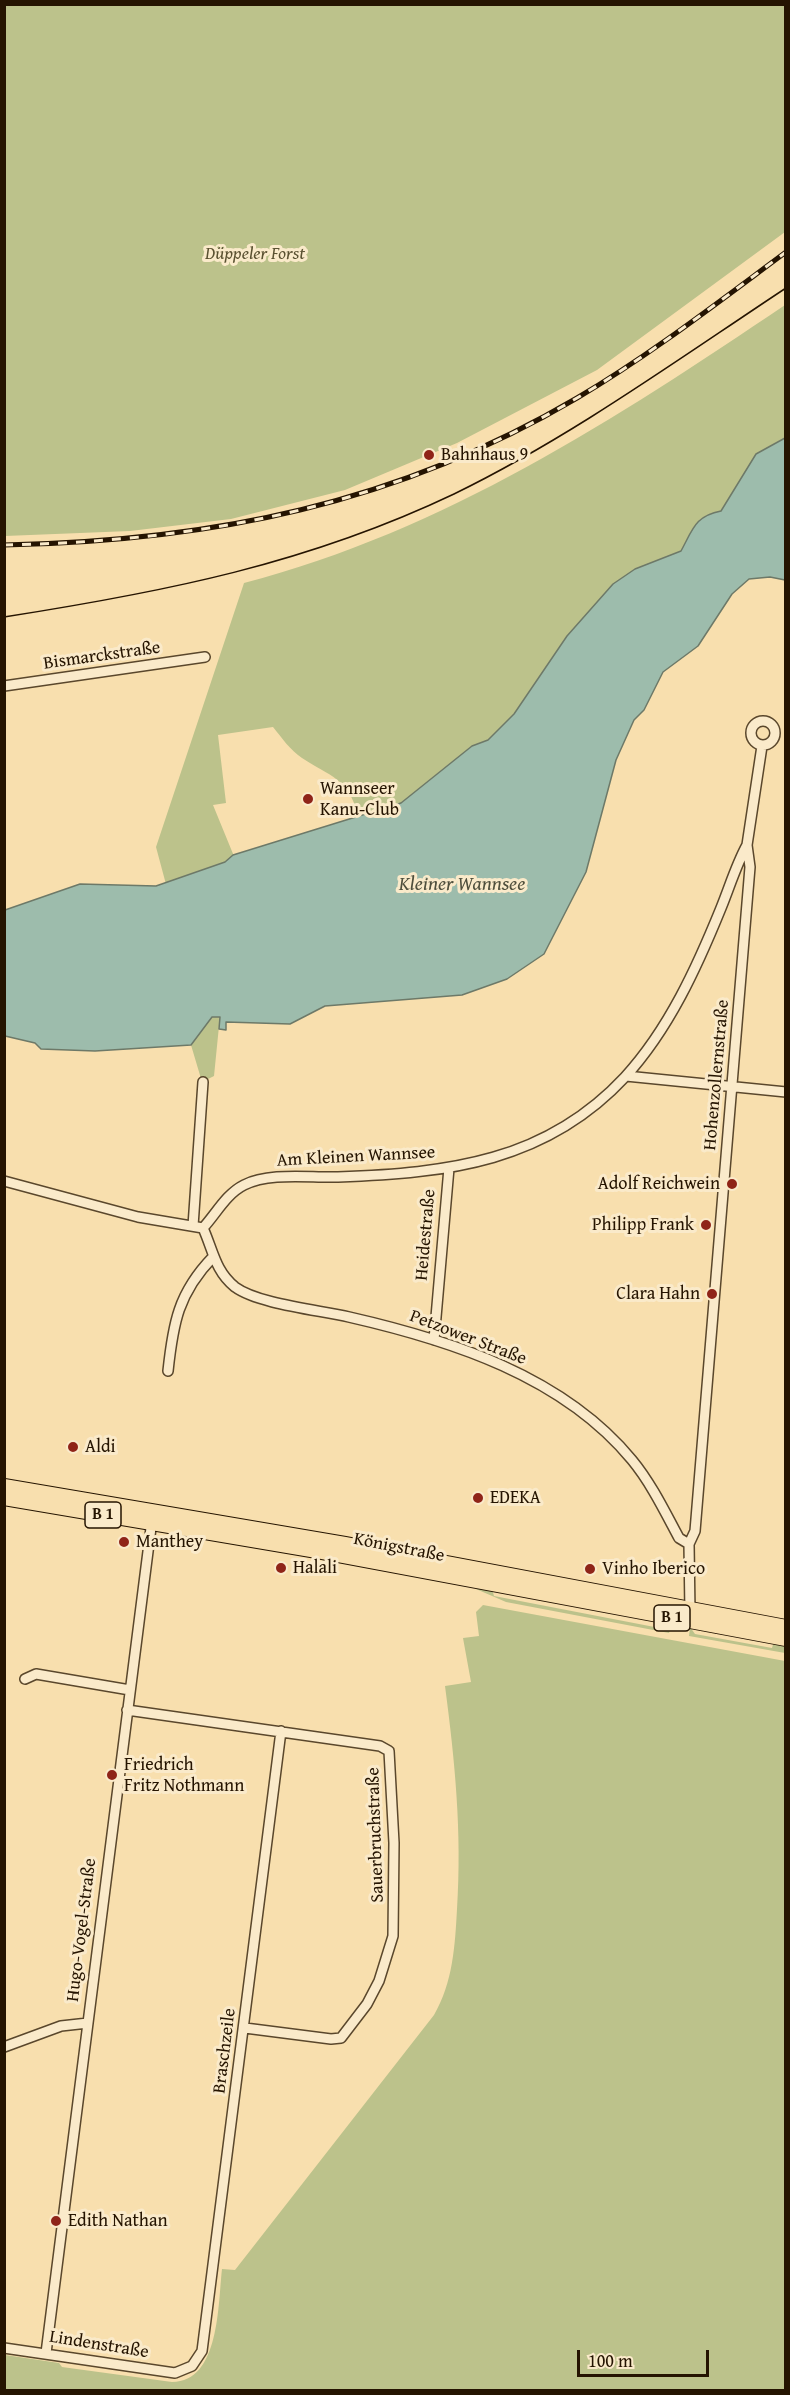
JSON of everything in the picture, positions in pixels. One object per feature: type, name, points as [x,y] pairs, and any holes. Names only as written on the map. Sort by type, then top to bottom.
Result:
[{"type":"main road","name":"Königstraße","points":[[4,1486],[317,1551],[689,1616],[786,1639]]},
{"type":"main road","name":"Königstraße","points":[[4,1498],[152,1517]]},
{"type":"main road","name":"Königstraße","points":[[689,1616],[786,1627]]},
{"type":"street","name":"Bismarckstraße","points":[[4,686],[205,657]]},
{"type":"street","name":"Hohenzollernstraße","points":[[689,1616],[688,1545],[695,1531],[733,1087],[750,867],[747,845],[762,746]]},
{"type":"street","name":"Am Kleinen Wannsee","points":[[204,1228],[230,1195],[244,1185],[265,1179],[389,1175],[448,1168],[495,1159],[531,1145],[597,1104],[626,1076],[656,1037],[681,996],[747,845]]},
{"type":"street","points":[[626,1076],[786,1092]]},
{"type":"street","points":[[193,1226],[203,1082]]},
{"type":"street","name":"Heidestraße","points":[[434,1340],[448,1168]]},
{"type":"street","points":[[4,1180],[117,1212],[204,1228]]},
{"type":"street","name":"Petzower Straße","points":[[204,1228],[213,1257],[227,1280],[256,1297],[369,1322],[434,1340],[525,1377],[553,1392],[593,1422],[634,1462],[679,1538],[688,1545]]},
{"type":"street","points":[[168,1371],[175,1320],[184,1294],[213,1257]]},
{"type":"street","name":"Hugo-Vogel-Straße","points":[[46,2354],[152,1517]]},
{"type":"street","points":[[25,1679],[36,1674],[130,1690]]},
{"type":"street","name":"Sauerbruchstraße","points":[[127,1710],[380,1746],[389,1750],[394,1865],[393,1936],[380,1980],[367,2004],[341,2038],[331,2039],[244,2028]]},
{"type":"street","name":"Braschzeile","points":[[188,2370],[198,2359],[204,2340],[281,1731]]},
{"type":"street","points":[[4,2047],[61,2026],[88,2023]]},
{"type":"street","name":"Lindenstraße","points":[[4,2348],[175,2373],[188,2370]]},
{"type":"green space","name":"Düppeler Forst","points":[[4,5],[785,5],[785,232],[597,370],[457,443],[345,490],[231,519],[130,531],[5,536]]},
{"type":"green space","points":[[785,305],[785,438],[775,443],[757,459],[721,511],[700,520],[681,551],[635,569],[567,636],[514,714],[488,740],[472,746],[401,803],[358,815],[354,802],[343,785],[298,755],[273,727],[218,735],[226,803],[213,805],[247,888],[171,903],[156,847],[244,583],[318,561],[389,534],[459,502],[592,429]]},
{"type":"green space","points":[[220,1016],[214,1076],[202,1082],[191,1045],[211,1017]]},
{"type":"green space","points":[[478,1587],[492,1589],[494,1596],[670,1630],[669,1633],[506,1602],[476,1589]]},
{"type":"green space","points":[[483,1605],[785,1661],[785,2390],[5,2390],[5,2355],[59,2363],[62,2367],[172,2382],[188,2379],[200,2369],[208,2355],[217,2320],[222,2269],[235,2270],[434,2015],[445,1990],[452,1963],[459,1852],[457,1797],[445,1686],[471,1682],[463,1638],[479,1636],[476,1612]]},
{"type":"green space","points":[[690,1627],[695,1634],[772,1648],[774,1641],[785,1645],[785,1653],[689,1636]]},
{"type":"water","name":"Kleiner Wannsee","points":[[785,438],[785,580],[770,577],[749,579],[732,594],[698,646],[663,672],[644,710],[634,720],[616,760],[586,872],[544,954],[507,979],[462,995],[325,1006],[290,1024],[226,1022],[226,1030],[219,1029],[220,1017],[212,1017],[191,1045],[95,1051],[41,1049],[35,1043],[5,1036],[5,910],[80,884],[156,886],[225,862],[233,855],[401,803],[472,746],[488,740],[514,714],[567,636],[613,584],[635,569],[681,551],[700,520],[721,511],[756,454]]},
{"type":"tram line","points":[[4,617],[178,586],[234,572],[289,557],[399,518],[454,494],[540,448],[623,397],[786,288]]},
{"type":"railway","points":[[4,545],[81,542],[229,525],[301,510],[371,490],[441,465],[509,435],[577,398],[683,328],[786,252]]},
{"type":"place","name":"Bahnhaus 9","points":[[429,455]]},
{"type":"place","name":"Wannseer Kanu-Club","points":[[308,799]]},
{"type":"place","name":"Adolf Reichwein","points":[[732,1184]]},
{"type":"place","name":"Philipp Frank","points":[[706,1225]]},
{"type":"place","name":"Clara Hahn","points":[[712,1294]]},
{"type":"place","name":"Aldi","points":[[73,1447]]},
{"type":"place","name":"EDEKA","points":[[478,1498]]},
{"type":"place","name":"Manthey","points":[[124,1542]]},
{"type":"place","name":"Halali","points":[[281,1568]]},
{"type":"place","name":"Vinho Iberico","points":[[590,1569]]},
{"type":"place","name":"Friedrich Fritz Nothmann","points":[[112,1775]]},
{"type":"place","name":"Edith Nathan","points":[[56,2221]]}]
